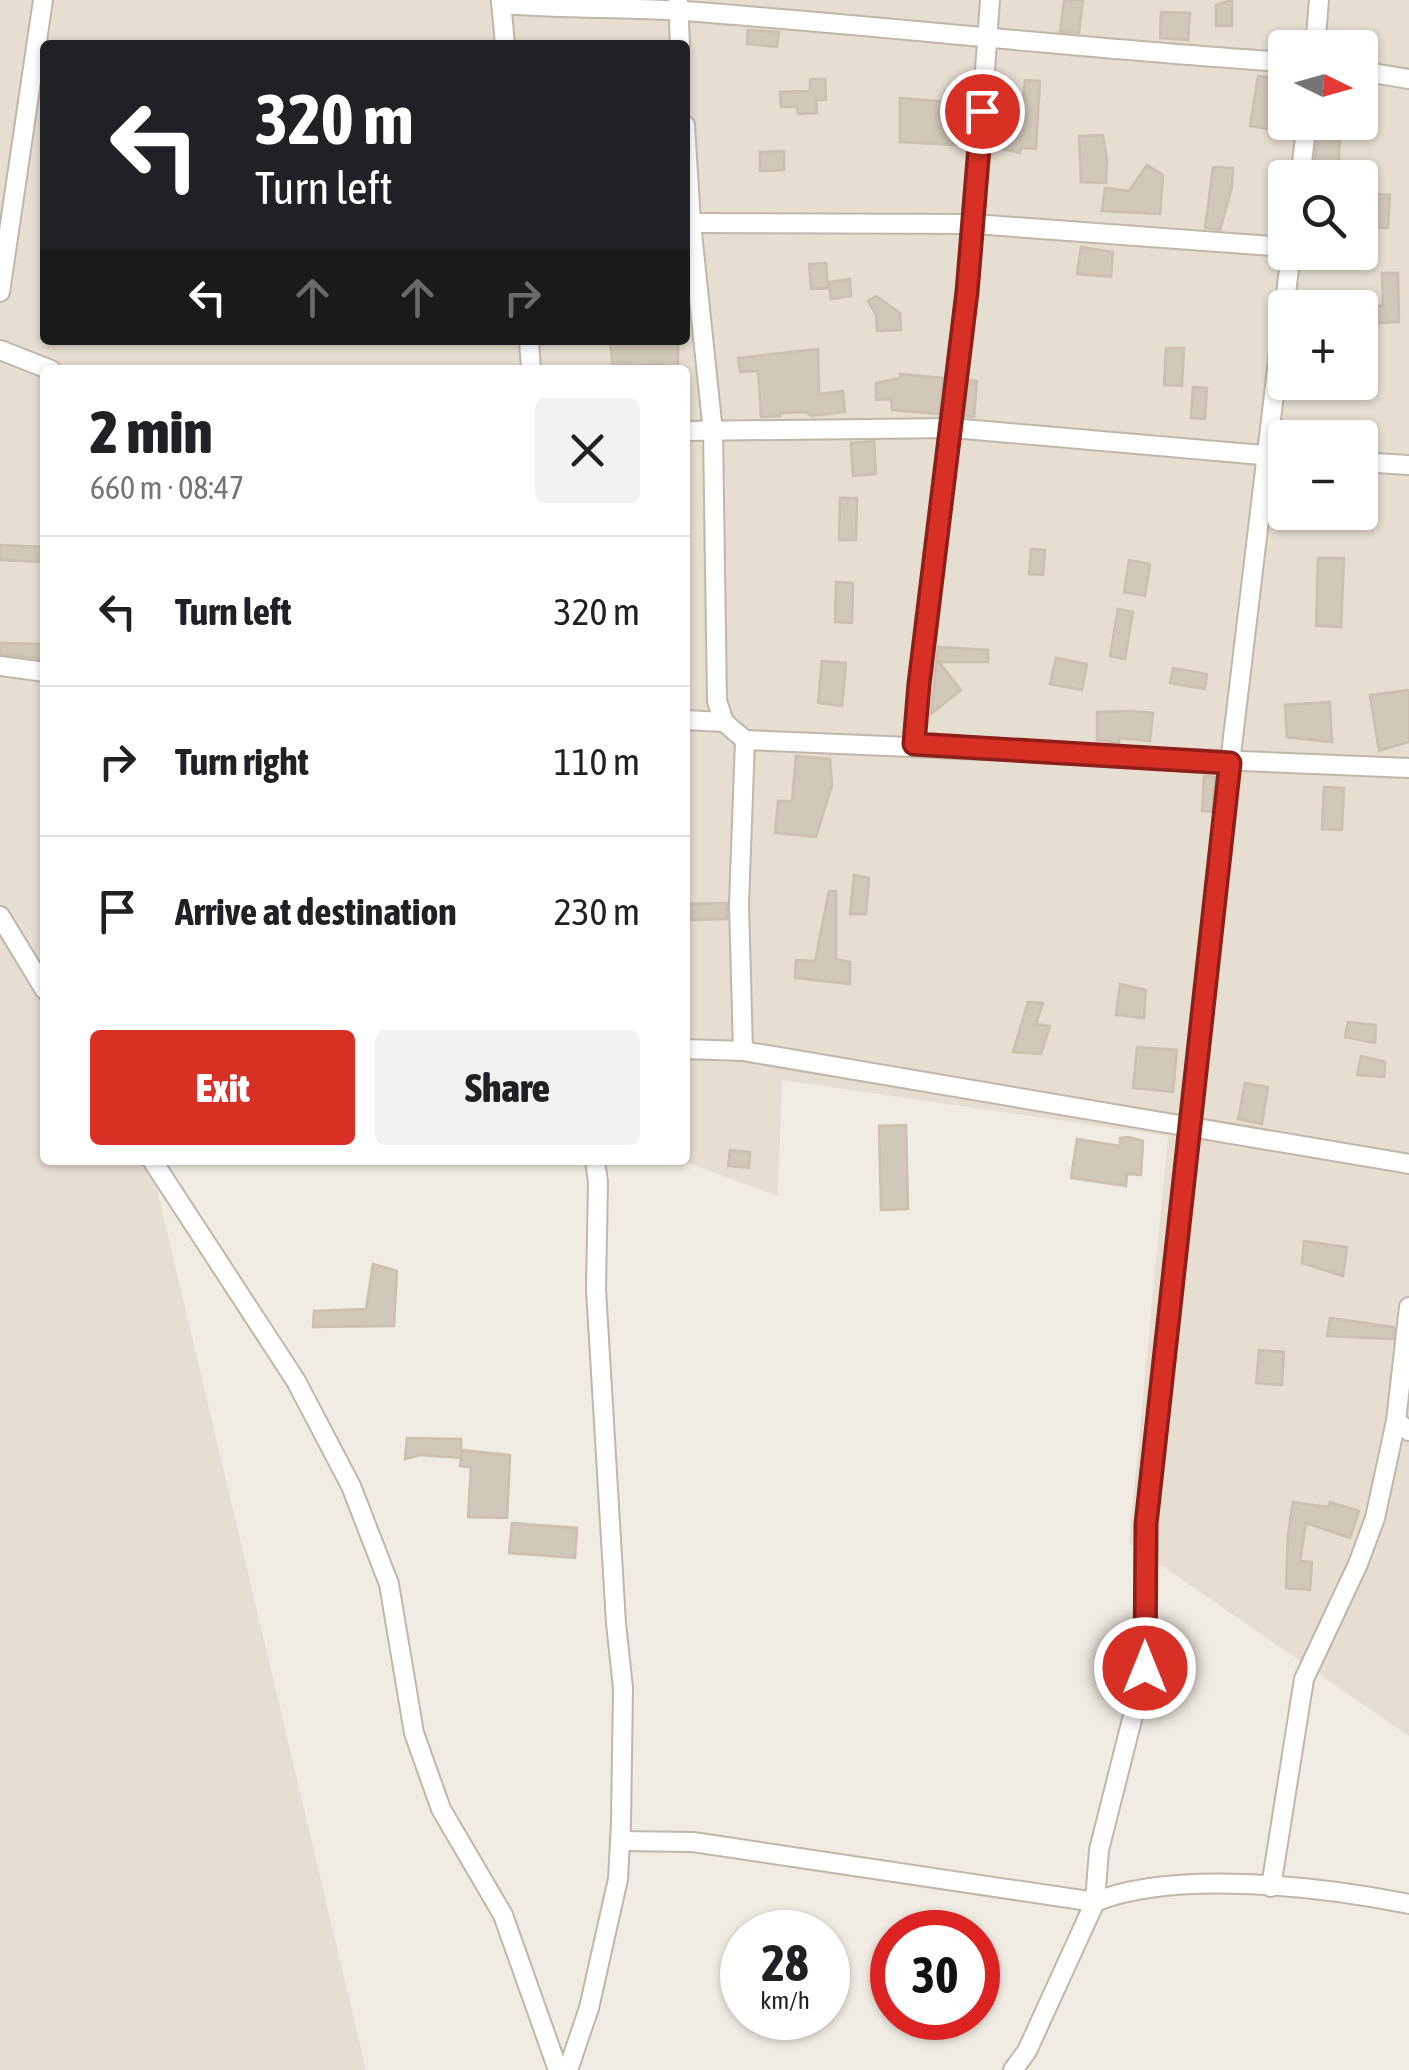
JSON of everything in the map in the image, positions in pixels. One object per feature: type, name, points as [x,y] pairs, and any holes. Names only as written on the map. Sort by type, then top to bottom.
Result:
[{"type":"street","points":[[0,292],[43,0]]},
{"type":"street","points":[[914,744],[974,224],[990,0]]},
{"type":"street","points":[[1316,30],[1319,0]]},
{"type":"street","points":[[504,40],[501,2],[678,5],[1150,53],[1268,61]]},
{"type":"street","points":[[678,5],[680,40]]},
{"type":"street","points":[[1378,74],[1409,78]]},
{"type":"street","points":[[690,223],[974,224],[1268,246]]},
{"type":"street","points":[[690,240],[713,432],[717,701],[724,722],[745,740],[914,744],[1230,763],[1409,768]]},
{"type":"street","points":[[1279,420],[1290,270]]},
{"type":"street","points":[[0,350],[40,366]]},
{"type":"street","points":[[690,431],[952,428],[1268,455]]},
{"type":"street","points":[[1378,463],[1409,465]]},
{"type":"street","points":[[1014,2070],[1096,1902],[1099,1850],[1145,1668],[1146,1524],[1230,763],[1268,509]]},
{"type":"street","points":[[0,666],[40,671]]},
{"type":"street","points":[[690,720],[724,722]]},
{"type":"street","points":[[743,1051],[739,904],[745,740]]},
{"type":"street","points":[[0,916],[40,982]]},
{"type":"street","points":[[690,1049],[743,1051],[1409,1164]]},
{"type":"street","points":[[155,1165],[296,1382],[351,1486],[390,1584],[414,1733],[442,1809],[503,1915],[558,2070]]},
{"type":"street","points":[[568,2070],[594,1990],[618,1879],[620,1841],[623,1688],[596,1289],[595,1165]]},
{"type":"street","points":[[1271,1887],[1304,1679],[1358,1564],[1402,1426],[1409,1307]]},
{"type":"street","points":[[620,1841],[693,1842],[1096,1902],[1117,1893],[1172,1883],[1271,1887],[1409,1904]]},
{"type":"shaded area","points":[[0,0],[1409,0],[1409,1736],[1129,1543],[1168,1136],[782,1080],[778,1196],[690,1164],[690,365],[40,365],[40,1165],[151,1165],[366,2070],[0,2070]]},
{"type":"building","points":[[1064,0],[1083,0],[1079,33],[1060,32]]},
{"type":"building","points":[[1232,0],[1232,26],[1216,26],[1216,5]]},
{"type":"building","points":[[1161,12],[1190,13],[1188,40],[1160,38]]},
{"type":"building","points":[[748,30],[779,32],[777,47],[747,44]]},
{"type":"building","points":[[1258,76],[1268,77],[1268,129],[1250,126]]},
{"type":"building","points":[[810,79],[825,79],[826,100],[816,100],[817,113],[798,114],[797,107],[781,107],[780,92],[810,91]]},
{"type":"building","points":[[1025,80],[1040,81],[1036,149],[1021,148],[1020,153],[993,147],[997,111],[1022,113]]},
{"type":"building","points":[[900,98],[960,103],[956,145],[900,142]]},
{"type":"building","points":[[1103,135],[1106,183],[1081,182],[1079,136]]},
{"type":"building","points":[[1317,140],[1340,140],[1339,160],[1315,160]]},
{"type":"building","points":[[784,151],[784,170],[760,171],[760,152]]},
{"type":"building","points":[[1147,165],[1163,175],[1160,214],[1102,211],[1105,188],[1129,191]]},
{"type":"building","points":[[1213,167],[1233,168],[1220,230],[1205,228]]},
{"type":"building","points":[[1378,194],[1390,195],[1388,228],[1378,227]]},
{"type":"building","points":[[1081,247],[1113,252],[1111,277],[1077,274]]},
{"type":"building","points":[[826,263],[828,288],[811,289],[809,264]]},
{"type":"building","points":[[1382,273],[1398,273],[1399,322],[1378,323],[1378,306],[1383,306]]},
{"type":"building","points":[[850,279],[851,296],[831,299],[829,282]]},
{"type":"building","points":[[876,296],[900,313],[901,330],[877,331],[876,315],[868,301]]},
{"type":"building","points":[[611,345],[678,345],[678,365],[613,365]]},
{"type":"building","points":[[1166,348],[1184,348],[1182,386],[1164,385]]},
{"type":"building","points":[[818,349],[819,394],[843,391],[845,412],[761,417],[758,371],[740,372],[738,358]]},
{"type":"building","points":[[900,374],[943,378],[939,414],[892,410],[891,399],[876,400],[876,383],[900,378]]},
{"type":"building","points":[[968,380],[977,381],[974,417],[964,416]]},
{"type":"building","points":[[1193,387],[1207,388],[1205,419],[1191,418]]},
{"type":"building","points":[[874,441],[876,474],[853,476],[851,443]]},
{"type":"building","points":[[840,498],[857,498],[856,540],[839,540]]},
{"type":"building","points":[[0,545],[40,547],[40,562],[0,560]]},
{"type":"building","points":[[1031,549],[1045,550],[1043,575],[1029,574]]},
{"type":"building","points":[[1318,558],[1344,558],[1341,627],[1316,626]]},
{"type":"building","points":[[1129,560],[1150,564],[1145,596],[1124,592]]},
{"type":"building","points":[[836,582],[853,583],[852,623],[835,622]]},
{"type":"building","points":[[1118,609],[1133,612],[1125,659],[1110,656]]},
{"type":"building","points":[[0,643],[40,644],[40,658],[0,654]]},
{"type":"building","points":[[938,647],[988,650],[988,662],[939,662],[961,690],[931,714]]},
{"type":"building","points":[[1056,658],[1087,664],[1082,690],[1050,684]]},
{"type":"building","points":[[822,661],[846,663],[842,706],[818,703]]},
{"type":"building","points":[[1173,668],[1207,674],[1205,689],[1170,683]]},
{"type":"building","points":[[1409,690],[1409,742],[1379,751],[1370,695]]},
{"type":"building","points":[[1330,702],[1332,742],[1287,737],[1285,705]]},
{"type":"building","points":[[1097,712],[1153,713],[1150,741],[1097,740]]},
{"type":"building","points":[[796,756],[830,759],[832,785],[816,837],[775,833],[778,801],[792,801]]},
{"type":"building","points":[[1204,776],[1216,777],[1212,812],[1202,811]]},
{"type":"building","points":[[1324,787],[1344,788],[1342,830],[1322,829]]},
{"type":"building","points":[[854,875],[869,878],[866,914],[850,914]]},
{"type":"building","points":[[829,891],[836,891],[836,959],[850,962],[850,984],[795,978],[796,960],[815,961]]},
{"type":"building","points":[[727,903],[727,919],[690,920],[690,904]]},
{"type":"building","points":[[1120,984],[1146,990],[1144,1018],[1116,1015]]},
{"type":"building","points":[[1028,1002],[1043,1003],[1036,1024],[1050,1026],[1041,1054],[1013,1052]]},
{"type":"building","points":[[1348,1022],[1376,1025],[1375,1043],[1345,1037]]},
{"type":"building","points":[[1137,1047],[1177,1050],[1173,1092],[1133,1088]]},
{"type":"building","points":[[1361,1056],[1385,1062],[1384,1077],[1357,1075]]},
{"type":"building","points":[[1245,1083],[1268,1087],[1262,1124],[1238,1119]]},
{"type":"building","points":[[906,1125],[908,1209],[881,1210],[879,1126]]},
{"type":"building","points":[[1120,1138],[1143,1141],[1141,1175],[1127,1174],[1126,1186],[1071,1178],[1077,1139],[1120,1146]]},
{"type":"building","points":[[730,1150],[750,1152],[749,1168],[728,1166]]},
{"type":"building","points":[[1304,1241],[1347,1247],[1343,1276],[1302,1263]]},
{"type":"building","points":[[373,1264],[397,1271],[394,1326],[313,1327],[314,1311],[366,1309]]},
{"type":"building","points":[[1330,1318],[1394,1327],[1393,1339],[1327,1336]]},
{"type":"building","points":[[1259,1350],[1284,1352],[1282,1385],[1256,1383]]},
{"type":"building","points":[[407,1438],[461,1439],[461,1458],[420,1455],[405,1459]]},
{"type":"building","points":[[462,1450],[510,1455],[507,1518],[468,1517],[471,1467],[460,1466]]},
{"type":"building","points":[[1293,1502],[1328,1507],[1330,1502],[1359,1511],[1350,1538],[1306,1523],[1300,1561],[1312,1562],[1310,1590],[1286,1588]]},
{"type":"building","points":[[512,1523],[577,1528],[575,1558],[509,1553]]},
{"type":"route","points":[[982,111],[974,224],[914,744],[1230,763],[1146,1524],[1145,1668]]}]
